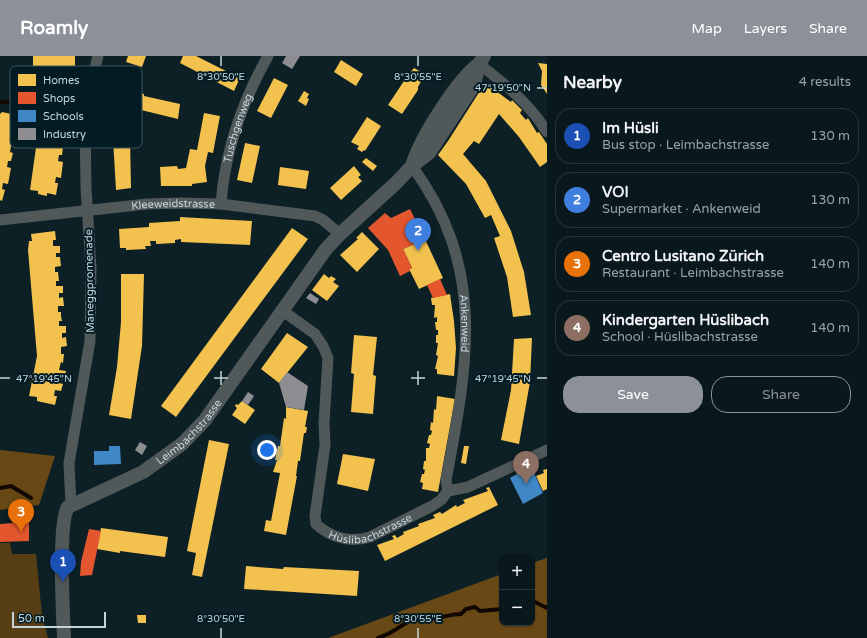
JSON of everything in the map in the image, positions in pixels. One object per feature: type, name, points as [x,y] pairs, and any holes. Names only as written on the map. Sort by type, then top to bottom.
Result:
[{"type":"street","name":"Maneggpromenade","points":[[96,66],[98,56]]},
{"type":"street","name":"Tuschgenweg","points":[[221,204],[228,153],[237,122],[247,95],[268,56]]},
{"type":"street","points":[[482,60],[537,116],[547,132]]},
{"type":"street","name":"Leimbachstrasse","points":[[71,505],[143,472],[182,444],[205,420],[326,250],[340,234],[396,183],[412,166],[429,153],[474,84],[482,60]]},
{"type":"street","name":"Maneggpromenade","points":[[71,505],[69,463],[90,341],[91,268],[87,210],[86,148]]},
{"type":"street","name":"Ankenweid","points":[[412,166],[430,192],[444,221],[460,268],[463,288],[467,327],[466,350],[460,407],[446,480],[448,491]]},
{"type":"street","name":"Kleeweidstrasse","points":[[0,220],[147,204],[221,204],[315,216],[323,220],[340,234]]},
{"type":"street","name":"Hüslibachstrasse","points":[[283,311],[315,334],[323,346],[328,358],[324,423],[325,445],[315,516],[316,524],[331,535],[350,540],[361,540],[432,506],[441,500],[448,491]]},
{"type":"street","points":[[448,491],[468,487],[547,450]]},
{"type":"street","points":[[64,638],[64,523],[66,510],[71,505]]},
{"type":"shaded area","points":[[0,450],[55,456],[39,505],[0,510]]},
{"type":"shaded area","points":[[0,543],[10,543],[12,554],[36,554],[42,615],[48,638],[0,638]]},
{"type":"shaded area","points":[[547,558],[547,638],[328,638],[499,575],[499,626],[535,626],[535,562]]},
{"type":"building: Homes","points":[[33,56],[75,56],[75,66],[33,66]]},
{"type":"building: Homes","points":[[128,56],[146,56],[142,67],[126,62]]},
{"type":"building: Homes","points":[[183,56],[196,56],[240,78],[234,91],[180,63]]},
{"type":"building: Homes","points":[[341,60],[363,74],[356,86],[334,72]]},
{"type":"building: Homes","points":[[538,63],[547,64],[547,94],[541,85],[542,71]]},
{"type":"building: Homes","points":[[414,68],[425,74],[418,87],[418,90],[402,114],[388,105],[404,81],[407,82],[409,74]]},
{"type":"building: Homes","points":[[274,78],[288,85],[271,118],[257,111]]},
{"type":"building: Homes","points":[[485,83],[511,102],[512,100],[522,110],[520,113],[526,120],[528,118],[537,133],[539,132],[547,144],[547,162],[540,167],[519,137],[499,114],[479,144],[474,141],[463,154],[486,181],[511,231],[524,272],[531,315],[513,317],[507,277],[494,238],[500,236],[491,215],[485,218],[466,184],[438,155]]},
{"type":"building: Homes","points":[[304,91],[309,94],[307,98],[309,99],[306,106],[298,101]]},
{"type":"building: Homes","points":[[142,94],[144,94],[144,96],[180,104],[178,119],[142,110]]},
{"type":"building: Homes","points":[[2,112],[10,114],[10,152],[13,153],[11,161],[8,161],[7,167],[11,168],[8,184],[3,183],[2,189],[5,190],[2,201],[0,200],[0,114]]},
{"type":"building: Homes","points":[[204,113],[220,116],[213,153],[208,152],[205,166],[207,182],[192,184],[192,186],[161,186],[160,167],[177,166],[178,169],[186,168],[190,149],[197,150]]},
{"type":"building: Homes","points":[[367,117],[381,126],[365,151],[364,150],[362,152],[357,149],[359,146],[351,142]]},
{"type":"building: Homes","points":[[245,143],[260,146],[252,183],[237,180]]},
{"type":"building: Homes","points":[[36,148],[63,148],[62,155],[59,155],[58,161],[63,162],[61,178],[56,177],[55,183],[58,183],[56,195],[47,193],[47,196],[38,194],[38,191],[30,190]]},
{"type":"building: Homes","points":[[114,148],[130,148],[131,188],[116,190]]},
{"type":"building: Homes","points":[[366,158],[377,166],[373,171],[362,162]]},
{"type":"building: Homes","points":[[354,166],[361,175],[358,177],[362,181],[341,200],[330,188]]},
{"type":"building: Homes","points":[[280,167],[309,171],[306,189],[278,185]]},
{"type":"building: Homes","points":[[180,217],[252,221],[250,245],[181,242],[181,239],[175,240],[175,243],[156,244],[156,241],[150,241],[151,246],[145,246],[146,249],[126,250],[126,248],[120,248],[119,229],[149,227],[149,223],[180,221]]},
{"type":"building: Homes","points":[[292,228],[308,239],[176,417],[161,406]]},
{"type":"building: Homes","points":[[55,231],[56,240],[53,240],[53,246],[60,246],[60,253],[56,253],[56,257],[60,257],[61,266],[55,267],[55,272],[58,272],[59,281],[56,281],[56,286],[63,286],[63,293],[59,293],[59,298],[63,297],[64,306],[58,306],[58,312],[61,312],[62,321],[59,321],[59,326],[66,326],[66,333],[62,333],[62,338],[66,337],[67,346],[61,347],[61,354],[64,354],[63,363],[61,362],[59,370],[66,371],[64,380],[60,379],[59,381],[59,383],[63,384],[61,391],[55,390],[54,396],[57,396],[55,405],[37,401],[37,397],[29,396],[37,356],[28,250],[29,241],[32,241],[31,234]]},
{"type":"building: Homes","points":[[362,232],[379,249],[357,272],[340,255],[358,239],[356,238]]},
{"type":"building: Homes","points":[[425,239],[443,278],[419,289],[409,269],[412,268],[403,249]]},
{"type":"building: Homes","points":[[121,274],[144,274],[142,346],[131,419],[109,415],[117,367],[121,322]]},
{"type":"building: Homes","points":[[324,274],[329,278],[331,276],[336,279],[333,282],[339,286],[327,301],[312,290]]},
{"type":"building: Homes","points":[[450,294],[456,348],[454,376],[437,374],[437,369],[435,369],[438,356],[436,355],[438,343],[436,343],[436,335],[438,335],[438,330],[436,330],[435,322],[437,322],[437,317],[434,318],[435,305],[432,305],[431,298]]},
{"type":"building: Homes","points":[[287,333],[308,347],[279,383],[261,369]]},
{"type":"building: Homes","points":[[354,335],[377,337],[373,375],[376,376],[373,414],[351,412],[354,374],[351,373]]},
{"type":"building: Homes","points":[[532,338],[530,382],[519,444],[501,440],[511,390],[514,339]]},
{"type":"building: Homes","points":[[437,396],[455,399],[438,492],[422,489],[423,483],[420,482],[422,474],[424,474],[425,470],[423,469],[424,461],[426,461],[426,448],[429,448],[430,444],[427,443],[429,435],[431,435],[432,431],[430,430],[431,422],[433,423]]},
{"type":"building: Homes","points":[[242,401],[255,410],[245,424],[232,415],[237,408],[235,406],[236,404],[238,405]]},
{"type":"building: Homes","points":[[286,407],[308,411],[305,427],[307,427],[306,433],[304,433],[300,461],[298,461],[297,476],[286,535],[264,531],[266,520],[271,521],[280,473],[273,472],[277,460],[275,460],[278,446],[280,446],[284,418],[286,419]]},
{"type":"building: Homes","points":[[209,440],[229,444],[202,577],[192,575],[196,553],[187,551]]},
{"type":"building: Homes","points":[[464,446],[469,446],[466,464],[461,463]]},
{"type":"building: Homes","points":[[343,454],[375,459],[368,491],[337,484]]},
{"type":"building: Homes","points":[[547,469],[547,489],[543,491],[536,476],[544,473],[543,470]]},
{"type":"building: Homes","points":[[489,487],[498,505],[385,561],[377,545],[394,539],[392,536],[395,535],[397,538],[404,534],[403,532],[419,526],[418,524],[435,518],[433,515],[440,512],[442,514],[456,505],[457,507],[465,503],[463,500],[488,491],[486,488]]},
{"type":"building: Homes","points":[[101,528],[168,537],[165,557],[120,551],[120,553],[97,549]]},
{"type":"building: Homes","points":[[246,566],[283,569],[284,567],[359,571],[357,596],[244,589]]},
{"type":"building: Homes","points":[[137,615],[146,615],[146,623],[138,623]]},
{"type":"building: Shops","points":[[410,209],[425,240],[403,249],[412,268],[409,269],[410,271],[400,276],[388,250],[368,228],[385,213],[391,218]]},
{"type":"building: Shops","points":[[440,279],[447,295],[433,298],[427,285]]},
{"type":"building: Shops","points":[[13,519],[17,519],[17,523],[29,523],[29,541],[0,542],[0,524],[13,523]]},
{"type":"building: Shops","points":[[89,529],[101,531],[92,575],[80,576],[81,562]]},
{"type":"building: Schools","points":[[109,446],[120,446],[121,464],[94,465],[94,451],[109,451]]},
{"type":"building: Schools","points":[[531,466],[543,493],[523,504],[510,478]]},
{"type":"building: Industry","points":[[286,56],[300,56],[292,69],[282,63]]},
{"type":"building: Industry","points":[[310,293],[319,299],[316,304],[306,298]]},
{"type":"building: Industry","points":[[287,372],[308,386],[304,410],[286,407],[279,383]]},
{"type":"building: Industry","points":[[248,392],[254,396],[248,405],[242,401]]},
{"type":"building: Industry","points":[[140,442],[147,446],[142,455],[135,450]]},
{"type":"waterway","points":[[0,102],[10,102]]},
{"type":"waterway","points":[[0,488],[11,486],[31,498]]},
{"type":"waterway","points":[[535,602],[547,608]]},
{"type":"waterway","points":[[378,638],[413,620],[431,619],[461,614],[466,609],[475,607],[480,611],[499,609]]},
{"type":"place","name":"VOI","points":[[418,251]]},
{"type":"place","name":"Kindergarten Hüslibach","points":[[526,484]]},
{"type":"place","name":"Centro Lusitano Zürich","points":[[21,532]]},
{"type":"place","name":"Im Hüsli","points":[[63,582]]}]
